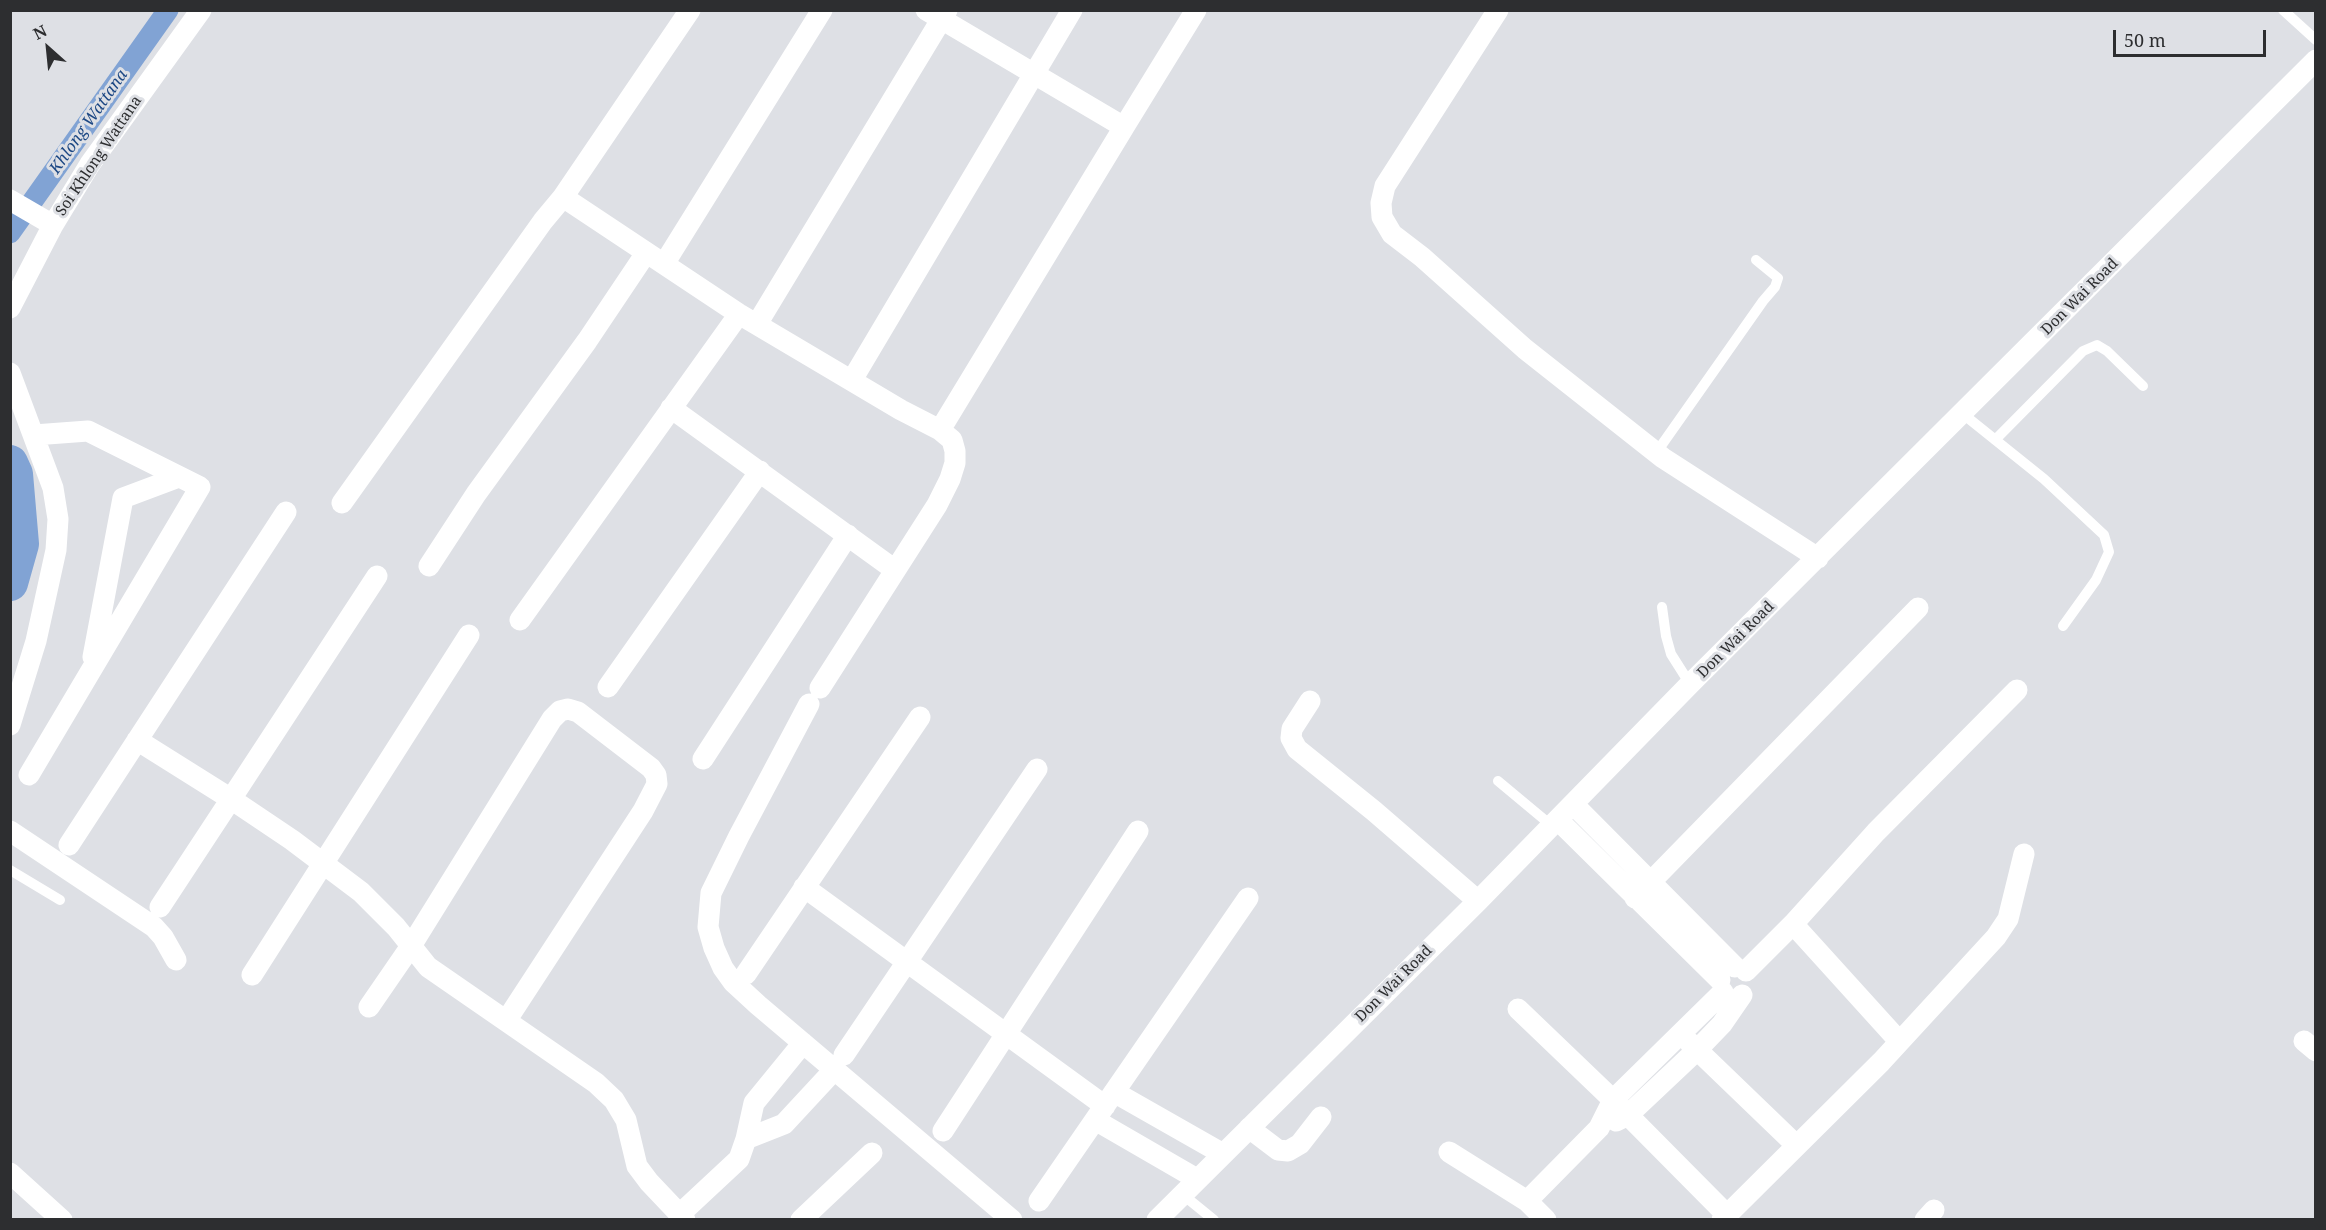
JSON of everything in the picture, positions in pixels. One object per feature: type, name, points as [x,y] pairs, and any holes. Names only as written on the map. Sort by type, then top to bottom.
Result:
[{"type":"street","name":"Soi Khlong Wattana","points":[[10,308],[48,222],[201,10]]},
{"type":"street","points":[[342,503],[536,230],[563,197],[690,10]]},
{"type":"street","points":[[429,566],[476,494],[587,341],[655,258],[822,10]]},
{"type":"street","points":[[852,380],[1072,10]]},
{"type":"street","points":[[940,430],[1196,10]]},
{"type":"street","points":[[1498,10],[1385,186],[1381,203],[1382,217],[1392,234],[1422,257],[1525,349],[1656,453],[1818,558]]},
{"type":"street","points":[[520,620],[671,408],[748,319],[938,14],[1124,127]]},
{"type":"street","name":"Don Wai Road","points":[[1157,1220],[2316,60]]},
{"type":"street","points":[[563,197],[748,319],[940,430],[952,440],[955,463],[937,505],[814,696],[734,845],[711,893],[708,912],[711,939],[728,975],[758,1005],[804,1043],[839,1062],[1012,1220]]},
{"type":"street","points":[[12,200],[48,222]]},
{"type":"street","points":[[10,373],[53,488],[58,519],[56,550],[36,641],[10,725]]},
{"type":"street","points":[[671,408],[895,570]]},
{"type":"street","points":[[29,775],[200,487],[88,431],[34,435]]},
{"type":"street","points":[[608,687],[760,471]]},
{"type":"street","points":[[90,672],[123,498],[179,477]]},
{"type":"street","points":[[69,845],[286,512]]},
{"type":"street","points":[[703,759],[848,535]]},
{"type":"street","points":[[160,907],[376,576]]},
{"type":"street","points":[[1635,898],[1918,608]]},
{"type":"street","points":[[252,975],[469,635]]},
{"type":"street","points":[[1527,1201],[1621,1107],[1681,1035],[1793,924],[1876,832],[2017,690]]},
{"type":"street","points":[[1310,701],[1292,729],[1292,738],[1297,749],[1374,811],[1478,901]]},
{"type":"street","points":[[369,1007],[411,946],[552,719],[560,711],[568,709],[578,712],[651,768],[656,776],[657,784],[644,811],[506,1021]]},
{"type":"street","points":[[746,974],[920,717]]},
{"type":"street","points":[[137,740],[231,799],[324,862],[361,892],[396,927],[428,967],[596,1083],[614,1100],[626,1120],[637,1166],[649,1182],[683,1217],[739,1159],[754,1103],[804,1043]]},
{"type":"street","points":[[746,1139],[784,1124],[839,1062],[1037,769]]},
{"type":"street","points":[[1573,804],[1650,882],[1733,981]]},
{"type":"street","points":[[1555,823],[1635,898],[1733,981]]},
{"type":"street","points":[[10,831],[154,927],[163,936],[176,960]]},
{"type":"street","points":[[943,1131],[1138,831]]},
{"type":"street","points":[[1518,1009],[1621,1107],[1724,1217],[1881,1062],[1996,937],[2008,920],[2024,854]]},
{"type":"street","points":[[804,887],[1105,1106],[1197,1179]]},
{"type":"street","points":[[1039,1201],[1248,898]]},
{"type":"street","points":[[1793,924],[1899,1041]]},
{"type":"street","points":[[1621,1107],[1697,1050],[1722,1024],[1733,981]]},
{"type":"street","points":[[1681,1035],[1796,1146]]},
{"type":"street","points":[[1105,1106],[1222,1154]]},
{"type":"street","points":[[1249,1128],[1278,1150],[1288,1151],[1300,1144],[1320,1117]]},
{"type":"street","points":[[1449,1152],[1527,1201],[1546,1220]]},
{"type":"street","points":[[801,1220],[872,1153]]},
{"type":"street","points":[[10,1173],[51,1216]]},
{"type":"lane","points":[[2286,12],[2316,40]]},
{"type":"lane","points":[[1656,453],[1775,287],[1778,278],[1756,260]]},
{"type":"lane","points":[[1995,440],[2083,351],[2097,345],[2107,351],[2143,386]]},
{"type":"lane","points":[[1963,414],[2044,479],[2104,535],[2109,552],[2096,580],[2063,626]]},
{"type":"lane","points":[[1662,607],[1671,654],[1690,684]]},
{"type":"lane","points":[[1498,781],[1555,823]]},
{"type":"lane","points":[[10,870],[60,900]]},
{"type":"lane","points":[[1182,1194],[1214,1220]]},
{"type":"waterway","name":"Khlong Wattana","points":[[10,233],[168,10]]},
{"type":"waterway","name":"Khlong Wattana","points":[[10,463],[15,474],[21,544],[10,583]]}]
